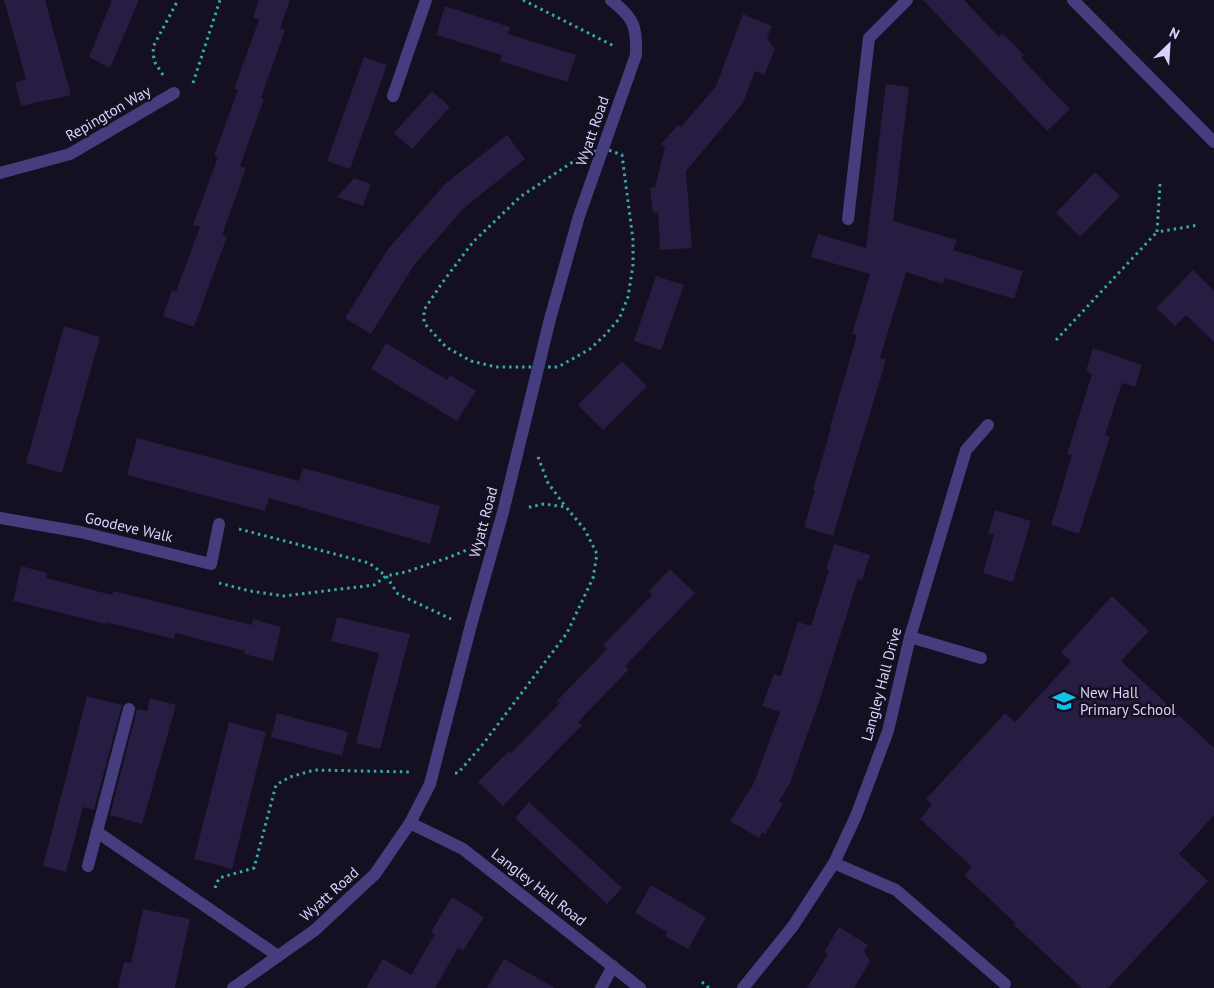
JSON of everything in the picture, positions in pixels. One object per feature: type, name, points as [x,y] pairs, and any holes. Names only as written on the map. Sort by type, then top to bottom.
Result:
[{"type":"street","points":[[393,96],[426,0]]},
{"type":"street","name":"Wyatt Road","points":[[233,988],[315,930],[375,874],[410,823],[430,784],[471,625],[503,512],[550,319],[579,216],[636,55],[635,28],[629,16],[612,0]]},
{"type":"street","points":[[848,219],[869,38],[907,0]]},
{"type":"street","points":[[1073,0],[1214,142]]},
{"type":"street","name":"Repington Way","points":[[0,173],[70,154],[174,93]]},
{"type":"street","name":"Langley Hall Drive","points":[[743,988],[793,926],[834,863],[856,816],[888,731],[910,637],[966,450],[988,425]]},
{"type":"street","name":"Goodeve Walk","points":[[0,518],[80,532],[211,564]]},
{"type":"street","points":[[211,564],[219,524]]},
{"type":"street","points":[[910,637],[981,658]]},
{"type":"street","points":[[88,866],[129,709]]},
{"type":"street","name":"Langley Hall Road","points":[[410,823],[463,849],[640,988]]},
{"type":"street","points":[[97,832],[278,956]]},
{"type":"street","points":[[834,863],[896,890],[1005,984]]},
{"type":"street","points":[[601,988],[613,966]]},
{"type":"path","points":[[174,93],[154,61],[153,47],[178,0]]},
{"type":"path","points":[[190,91],[220,0]]},
{"type":"path","points":[[523,0],[636,55]]},
{"type":"path","points":[[1157,232],[1160,184]]},
{"type":"path","points":[[1056,340],[1157,232],[1199,224]]},
{"type":"path","points":[[219,524],[369,562],[386,576],[398,594],[451,620],[471,625]]},
{"type":"path","points":[[211,564],[213,581],[250,591],[284,596],[374,585],[386,576],[406,572],[450,557],[476,545]]},
{"type":"path","points":[[702,982],[709,988]]},
{"type":"building","points":[[4,0],[45,0],[71,95],[21,106],[15,83],[26,79]]},
{"type":"building","points":[[112,0],[139,0],[110,68],[89,57]]},
{"type":"building","points":[[259,0],[290,0],[280,28],[285,30],[261,98],[264,99],[240,166],[246,168],[222,235],[227,237],[194,327],[163,316],[172,290],[176,292],[200,227],[193,225],[218,157],[214,156],[238,90],[234,89],[259,20],[253,18]]},
{"type":"building","points":[[923,0],[964,0],[999,37],[1002,33],[1024,55],[1021,58],[1070,109],[1047,131]]},
{"type":"building","points":[[445,6],[510,27],[508,34],[576,55],[567,82],[500,61],[502,55],[436,35]]},
{"type":"building","points":[[743,14],[772,26],[767,38],[775,49],[764,75],[755,71],[743,103],[686,171],[692,248],[660,250],[658,212],[653,213],[650,188],[655,187],[665,147],[661,144],[678,125],[681,127],[716,86]]},
{"type":"building","points":[[364,57],[387,65],[350,169],[327,161]]},
{"type":"building","points":[[886,84],[909,87],[893,221],[957,240],[953,250],[1023,271],[1014,299],[945,278],[943,284],[906,272],[880,358],[886,360],[833,536],[804,527],[830,427],[857,335],[852,334],[870,274],[811,257],[818,234],[866,248]]},
{"type":"building","points":[[432,91],[450,107],[412,149],[394,133]]},
{"type":"building","points":[[507,135],[525,159],[464,208],[414,265],[371,334],[345,318],[388,249],[445,184]]},
{"type":"building","points":[[1095,172],[1120,196],[1080,237],[1056,213]]},
{"type":"building","points":[[354,178],[371,184],[363,206],[337,197]]},
{"type":"building","points":[[1193,270],[1214,291],[1214,342],[1186,315],[1175,326],[1156,308]]},
{"type":"building","points":[[656,276],[684,285],[661,350],[634,341]]},
{"type":"building","points":[[64,326],[100,337],[62,473],[26,463]]},
{"type":"building","points":[[386,343],[447,380],[450,375],[476,391],[457,421],[371,369]]},
{"type":"building","points":[[1093,348],[1142,365],[1135,387],[1122,383],[1105,435],[1110,437],[1079,534],[1051,525],[1072,455],[1067,454],[1092,374],[1086,371]]},
{"type":"building","points":[[622,361],[647,386],[603,430],[578,405]]},
{"type":"building","points":[[137,438],[299,481],[303,468],[440,506],[430,544],[269,498],[265,511],[127,475]]},
{"type":"building","points":[[995,510],[1031,521],[1013,582],[983,573],[994,535],[988,533]]},
{"type":"building","points":[[834,544],[870,555],[862,580],[858,579],[820,699],[790,783],[779,801],[783,804],[765,834],[762,832],[759,838],[730,821],[754,783],[780,712],[762,706],[774,674],[781,676],[798,622],[811,626],[829,570],[826,569]]},
{"type":"building","points":[[21,566],[47,573],[46,578],[112,595],[113,591],[252,625],[253,619],[281,627],[273,661],[244,654],[245,651],[176,633],[174,639],[13,601]]},
{"type":"building","points":[[670,569],[695,593],[625,666],[629,669],[578,722],[582,725],[503,806],[478,782],[509,751],[511,753],[560,703],[557,701],[607,649],[603,645],[652,595],[649,591]]},
{"type":"building","points":[[1112,596],[1149,631],[1121,661],[1214,748],[1214,815],[1179,854],[1208,881],[1108,988],[1082,988],[964,875],[972,867],[920,819],[932,805],[926,799],[1005,713],[1015,722],[1071,661],[1061,652]]},
{"type":"building","points":[[337,617],[410,634],[380,749],[356,743],[379,653],[331,641]]},
{"type":"building","points":[[87,696],[122,705],[94,810],[83,807],[66,872],[43,866]]},
{"type":"building","points":[[150,698],[176,705],[142,824],[110,815],[137,709],[147,711]]},
{"type":"building","points":[[277,713],[348,732],[342,756],[271,737]]},
{"type":"building","points":[[229,722],[266,732],[232,869],[194,859]]},
{"type":"building","points":[[529,802],[622,888],[607,904],[515,818]]},
{"type":"building","points":[[651,885],[706,917],[688,949],[665,936],[667,932],[635,913]]},
{"type":"building","points":[[452,897],[484,917],[463,951],[458,948],[435,988],[366,988],[383,959],[411,975],[435,934],[431,932]]},
{"type":"building","points":[[143,909],[190,919],[175,988],[118,988],[124,962],[131,963]]},
{"type":"building","points":[[839,927],[868,945],[864,951],[870,961],[854,988],[807,988],[828,954],[824,952]]},
{"type":"building","points":[[504,959],[555,988],[487,988]]},
{"type":"place","name":"New Hall Primary School","points":[[1064,701]]}]
